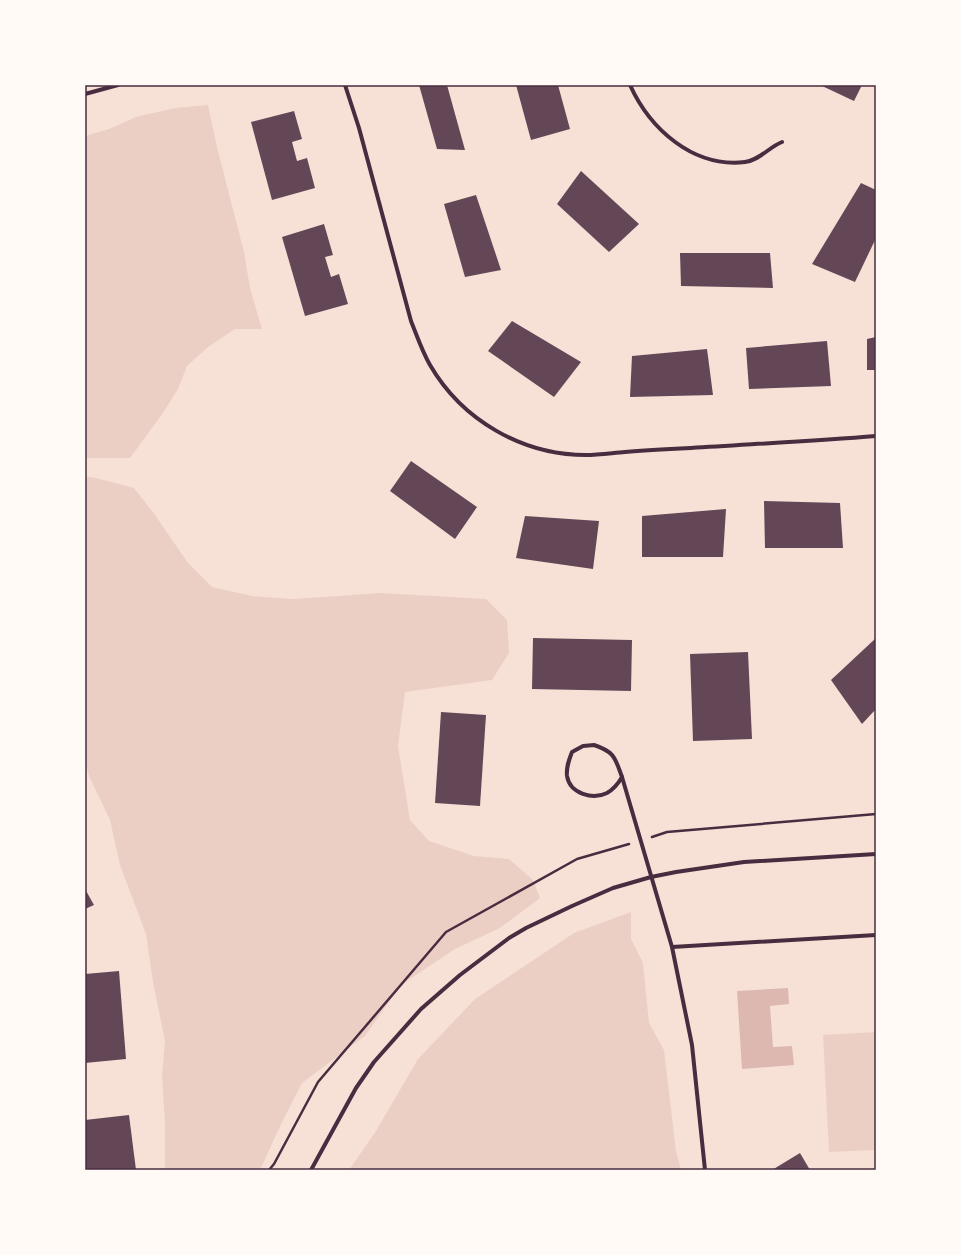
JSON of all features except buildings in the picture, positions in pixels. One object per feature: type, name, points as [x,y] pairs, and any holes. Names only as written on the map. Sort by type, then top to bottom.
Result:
[{"type":"street","points":[[85,94],[118,85]]},
{"type":"street","points":[[345,85],[359,128],[411,321],[421,347],[431,366],[449,391],[466,409],[492,429],[538,449],[586,455],[641,450],[876,436]]},
{"type":"street","points":[[630,85],[649,116],[659,128],[682,148],[705,158],[729,162],[745,162],[754,160],[769,151],[775,144],[782,142]]},
{"type":"street","points":[[622,777],[616,786],[606,793],[593,797],[581,794],[572,786],[567,777],[568,764],[572,752],[583,746],[594,745],[606,749],[614,757],[622,777],[672,947],[692,1045],[704,1170]]},
{"type":"street","points":[[311,1170],[356,1088],[374,1062],[421,1009],[460,975],[509,938],[526,928],[614,888],[651,877],[744,862],[876,854]]},
{"type":"street","points":[[672,947],[876,935]]},
{"type":"shaded area","points":[[208,105],[217,147],[244,252],[250,288],[262,329],[235,329],[208,347],[187,366],[178,389],[163,413],[130,458],[85,458],[85,136],[109,129],[136,117],[175,108]]},
{"type":"shaded area","points":[[85,477],[92,477],[134,488],[155,515],[188,563],[212,587],[252,596],[294,599],[381,593],[486,599],[507,620],[509,653],[492,680],[405,692],[398,746],[410,820],[429,841],[474,856],[509,859],[533,880],[540,898],[500,928],[455,949],[401,985],[365,1036],[302,1083],[260,1170],[165,1170],[165,1122],[162,1077],[165,1041],[153,982],[146,934],[120,865],[110,820],[89,776],[85,761]]},
{"type":"shaded area","points":[[631,912],[631,939],[643,963],[649,1023],[664,1050],[676,1151],[681,1170],[349,1170],[376,1131],[418,1059],[475,999],[574,933]]},
{"type":"shaded area","points":[[788,988],[789,1004],[770,1006],[773,1047],[792,1046],[794,1065],[742,1069],[737,991]]},
{"type":"shaded area","points":[[876,1032],[876,1150],[829,1152],[823,1035]]}]
